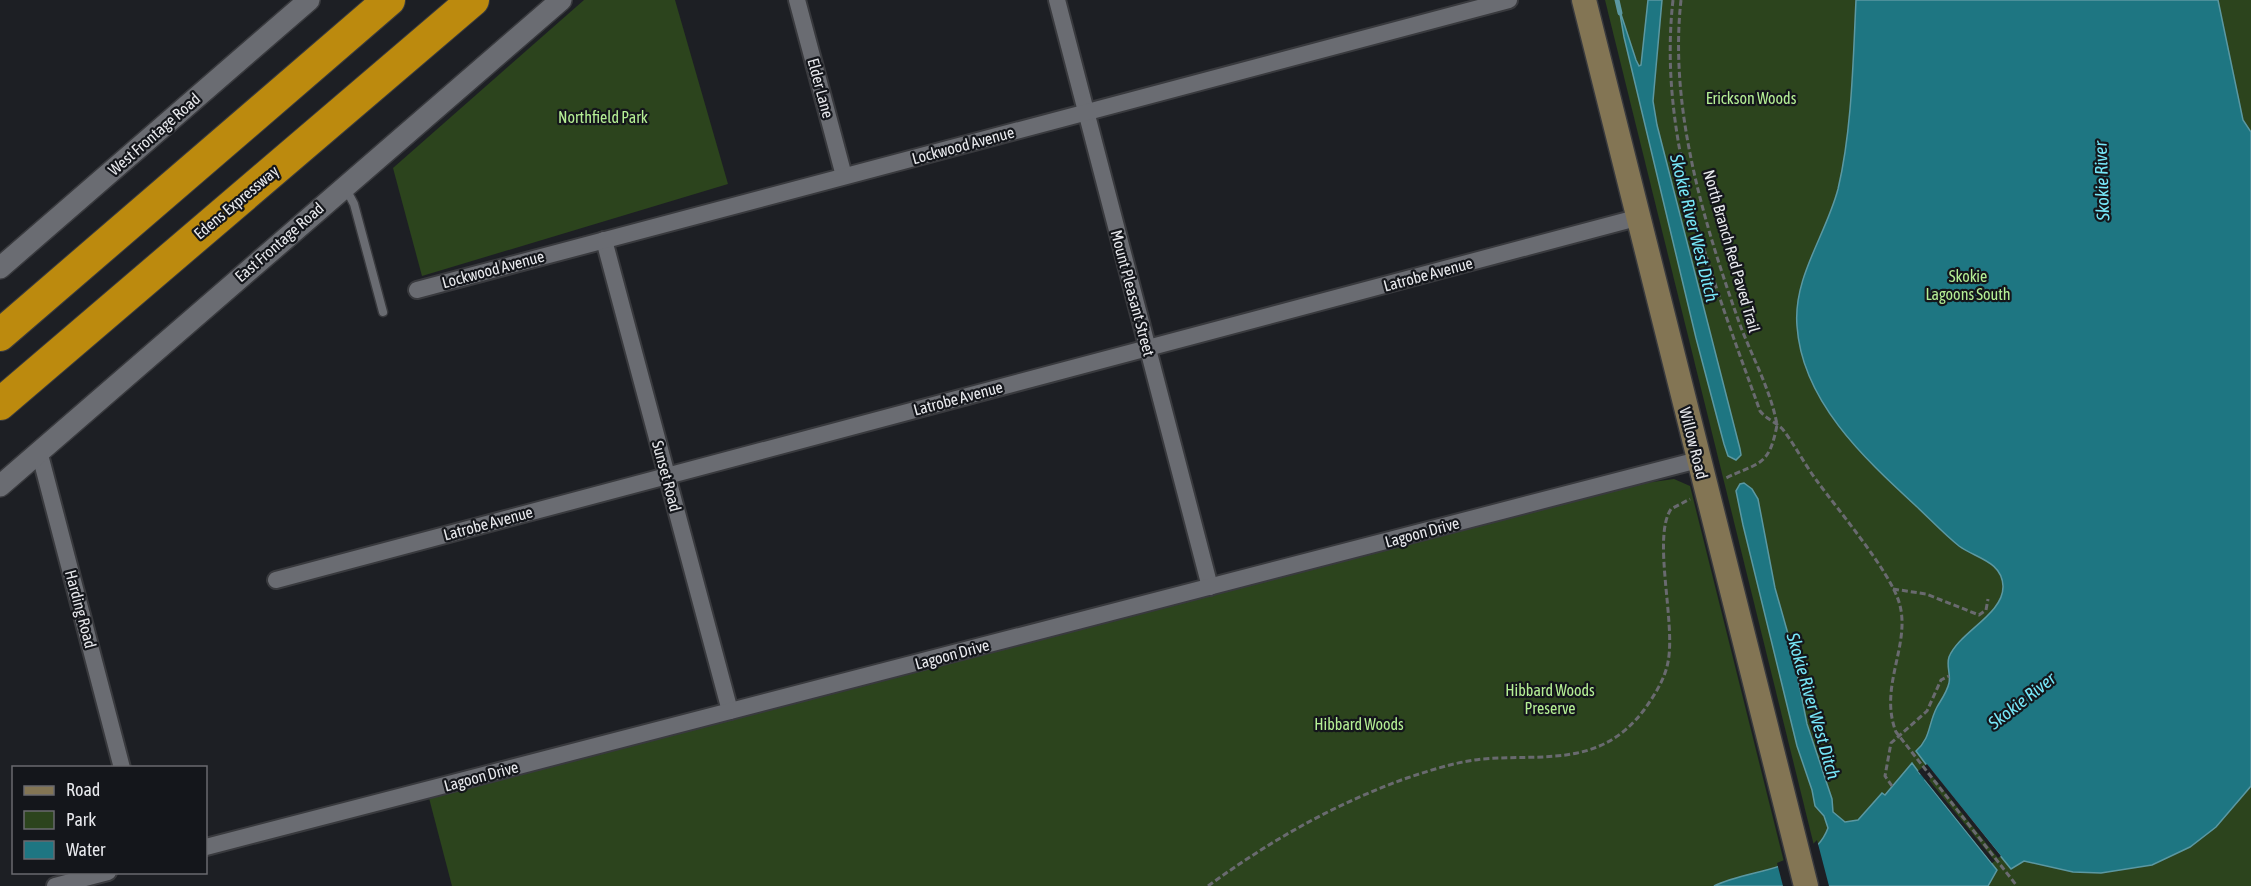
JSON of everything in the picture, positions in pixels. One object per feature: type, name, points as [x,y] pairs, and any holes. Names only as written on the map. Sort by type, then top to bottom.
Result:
[{"type":"highway","points":[[0,335],[389,0]]},
{"type":"highway","name":"Edens Expressway","points":[[0,404],[473,0]]},
{"type":"main road","name":"Willow Road","points":[[1584,0],[1806,886]]},
{"type":"street","name":"West Frontage Road","points":[[0,268],[309,0]]},
{"type":"street","name":"East Frontage Road","points":[[0,486],[561,0]]},
{"type":"street","name":"Elder Lane","points":[[797,0],[844,176]]},
{"type":"street","name":"Mount Pleasant Street","points":[[1057,0],[1210,587]]},
{"type":"street","name":"Lockwood Avenue","points":[[417,290],[1509,0]]},
{"type":"street","name":"Latrobe Avenue","points":[[276,580],[1640,217]]},
{"type":"street","name":"Sunset Road","points":[[604,240],[730,711]]},
{"type":"street","name":"Harding Road","points":[[39,451],[121,766]]},
{"type":"street","name":"Lagoon Drive","points":[[207,847],[1698,460]]},
{"type":"street","points":[[56,886],[104,874]]},
{"type":"lane","points":[[344,186],[354,204],[383,312]]},
{"type":"path","points":[[1673,0],[1669,37],[1670,84],[1676,130],[1689,189],[1726,317],[1760,411],[1767,420],[1777,425],[1893,589],[1899,603],[1901,620],[1889,708],[1898,736],[2018,886]]},
{"type":"path","name":"North Branch Red Paved Trail","points":[[1681,0],[1678,66],[1681,109],[1727,290],[1777,425]]},
{"type":"path","points":[[1727,477],[1758,466],[1766,458],[1773,446],[1777,425]]},
{"type":"path","points":[[1208,886],[1274,840],[1319,815],[1406,779],[1464,762],[1565,757],[1595,748],[1618,736],[1642,712],[1653,697],[1668,661],[1670,637],[1664,529],[1671,509],[1693,498]]},
{"type":"path","points":[[1893,589],[1926,594],[1978,615],[1986,610],[1988,599]]},
{"type":"path","points":[[1892,786],[1886,776],[1890,743],[1928,711],[1941,680],[1949,676]]},
{"type":"green space","name":"Northfield Park","points":[[584,0],[675,0],[728,184],[422,276],[393,168]]},
{"type":"green space","name":"Skokie Lagoons South","points":[[1605,0],[2251,0],[2251,886],[1824,886]]},
{"type":"green space","name":"Hibbard Woods","points":[[1674,479],[1690,486],[1790,886],[452,886],[429,798],[1638,484]]},
{"type":"water","points":[[1648,0],[1662,0],[1653,101],[1657,125],[1740,449],[1741,455],[1736,460],[1728,456],[1724,444],[1696,338],[1624,37],[1619,8],[1636,60],[1639,66],[1641,65]]},
{"type":"water","name":"Skokie Lagoons South","points":[[1856,0],[2218,0],[2243,120],[2251,132],[2251,786],[2216,827],[2190,847],[2152,865],[2101,873],[2073,872],[2024,861],[2011,869],[1933,773],[1925,780],[1997,870],[1988,886],[1714,886],[1794,861],[1808,853],[1820,842],[1828,828],[1824,816],[1815,806],[1797,746],[1743,525],[1736,491],[1740,484],[1744,483],[1752,489],[1758,499],[1775,588],[1792,648],[1807,724],[1832,799],[1833,812],[1845,822],[1858,820],[1882,793],[1885,795],[1912,763],[1920,774],[1928,767],[1916,751],[1929,731],[1934,713],[1948,686],[1949,657],[1962,639],[1996,605],[2003,586],[1998,571],[1993,566],[1953,541],[1857,448],[1823,403],[1810,379],[1801,353],[1797,326],[1800,290],[1833,206],[1843,166],[1851,95]]},
{"type":"pier","points":[[1927,764],[2001,856],[1998,858],[1933,777],[1929,780],[1995,861],[1992,863],[1918,771]]},
{"type":"pier","points":[[1817,840],[1829,886],[1783,886],[1777,863],[1805,852]]},
{"type":"waterway","points":[[1617,0],[1620,13]]},
{"type":"park label","name":"Erickson Woods","points":[[1751,98]]},
{"type":"park label","name":"Hibbard Woods Preserve","points":[[1550,699]]},
{"type":"water label","name":"Skokie River","points":[[2102,181]]},
{"type":"water label","name":"Skokie River West Ditch","points":[[1694,228]]},
{"type":"water label","name":"Skokie River","points":[[2022,701]]},
{"type":"water label","name":"Skokie River West Ditch","points":[[1813,706]]}]
